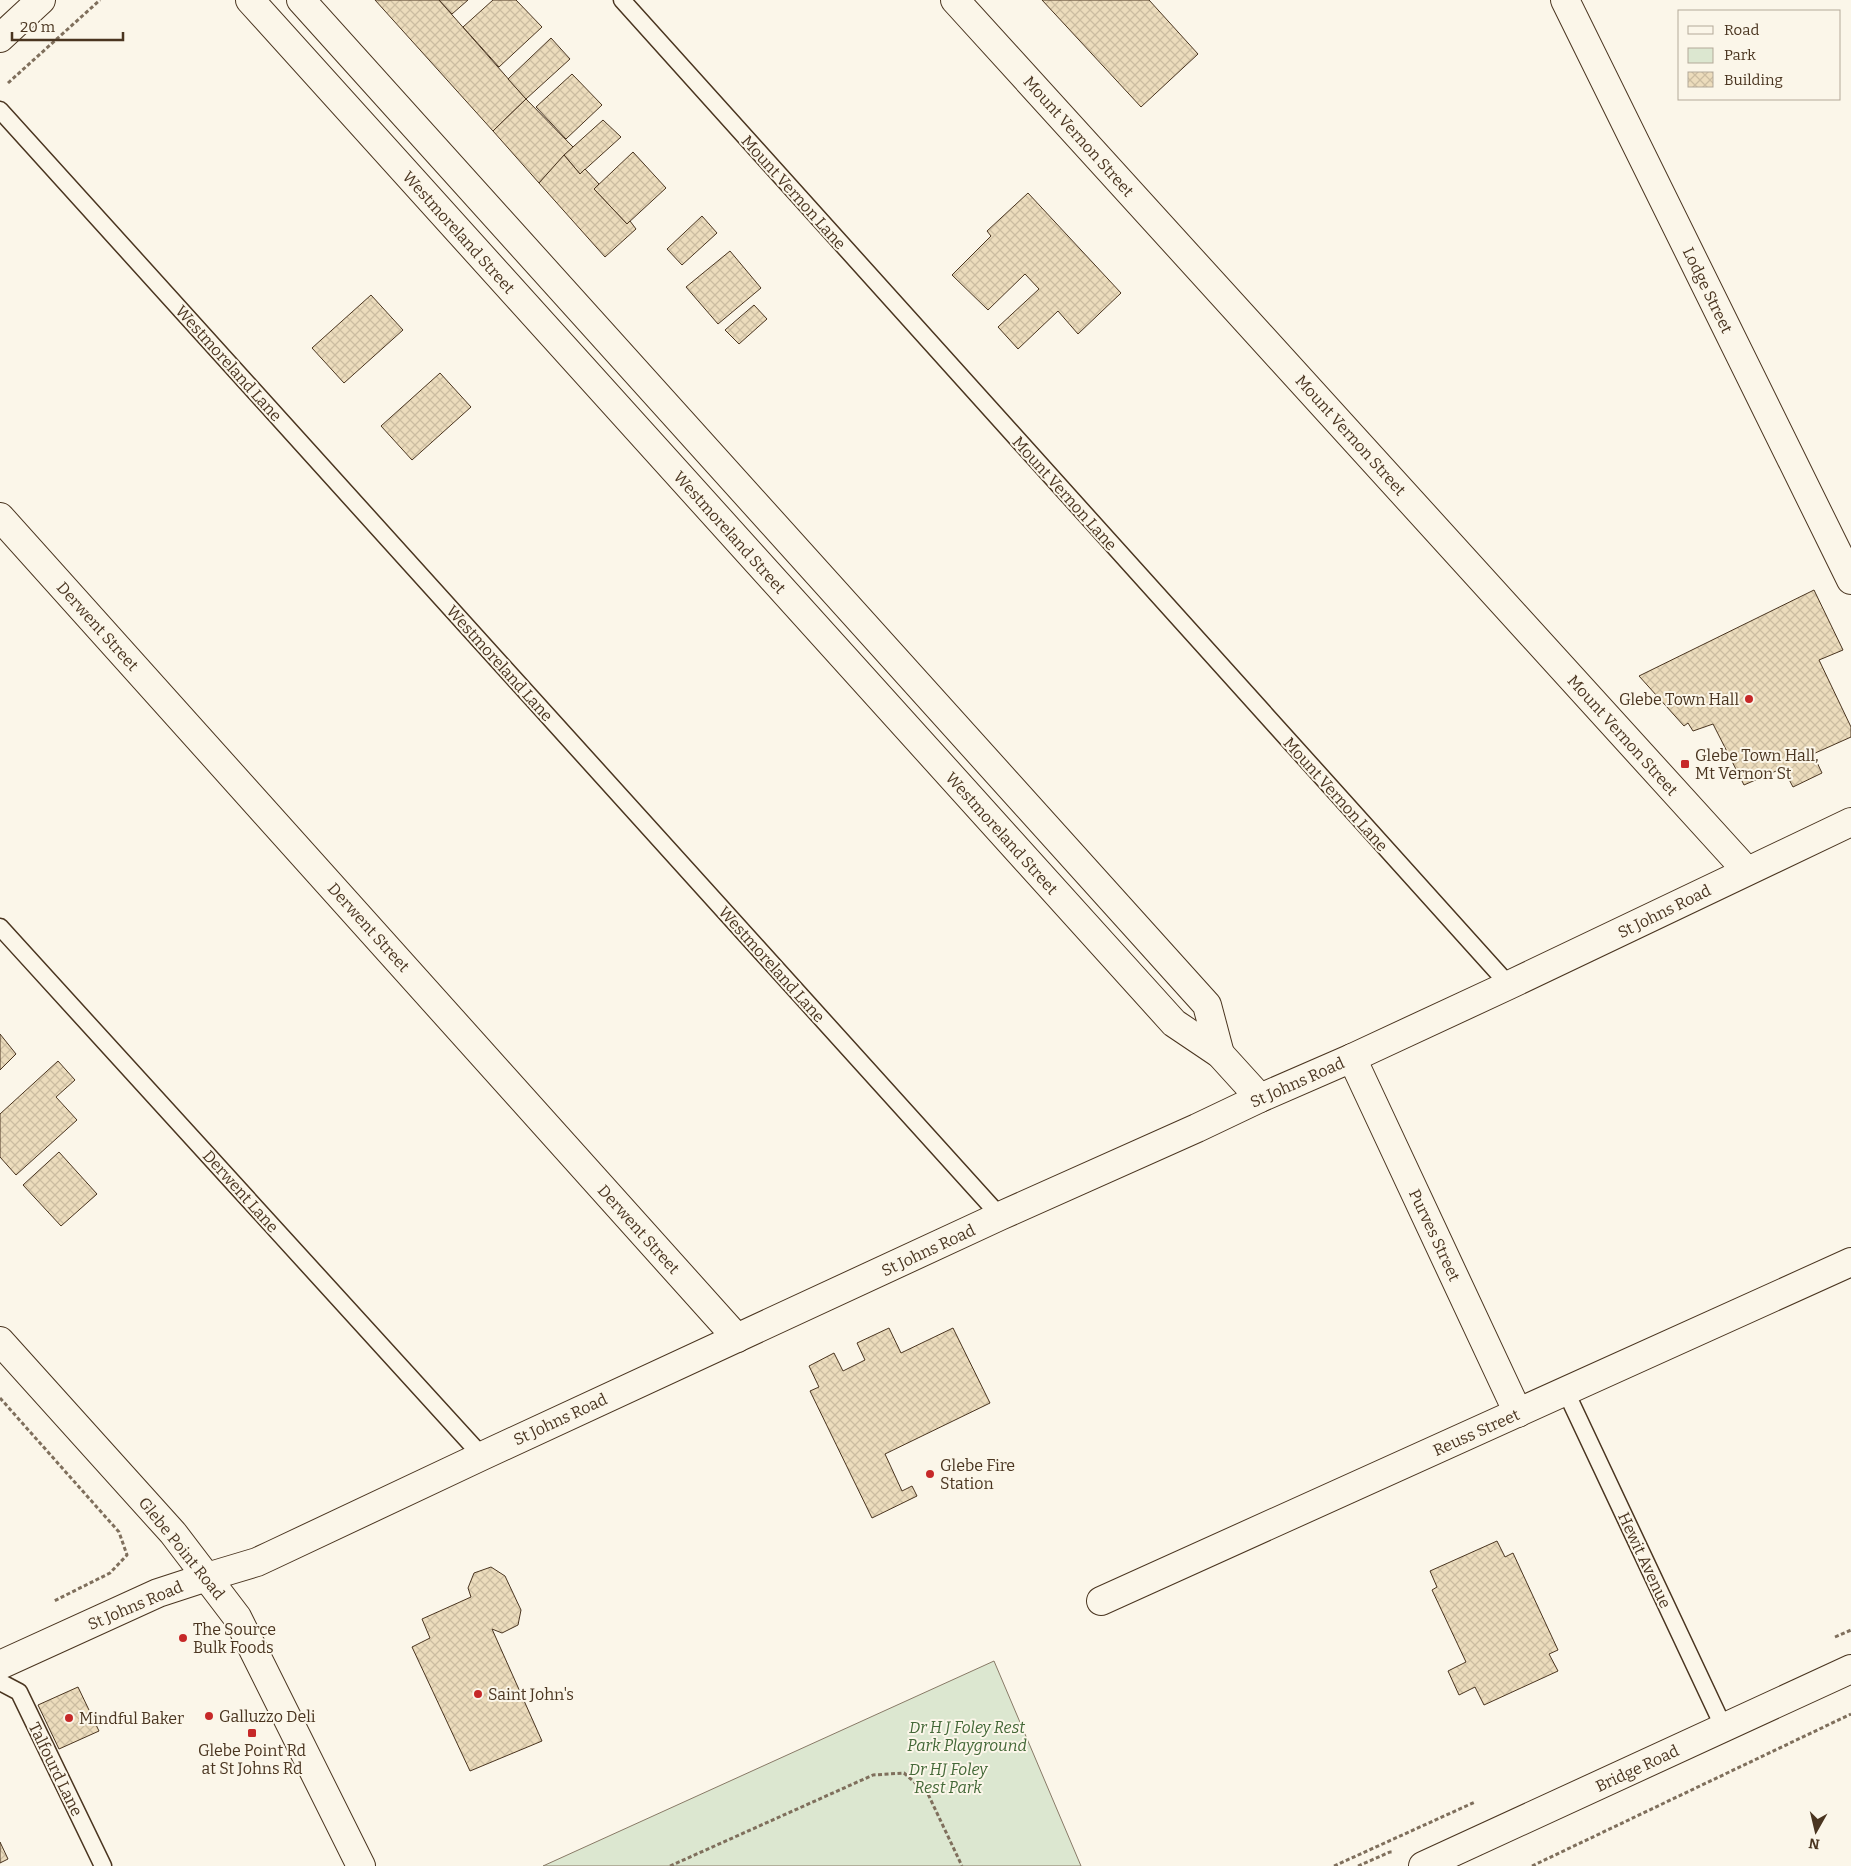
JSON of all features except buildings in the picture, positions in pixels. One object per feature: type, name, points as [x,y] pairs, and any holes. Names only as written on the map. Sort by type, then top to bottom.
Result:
[{"type":"street","points":[[0,38],[41,0]]},
{"type":"street","name":"Westmoreland Street","points":[[250,0],[1174,1023],[1220,1054],[1260,1098]]},
{"type":"street","name":"Westmoreland Street","points":[[301,0],[1207,1005],[1220,1054]]},
{"type":"street","name":"Mount Vernon Street","points":[[956,0],[1747,870]]},
{"type":"street","name":"Lodge Street","points":[[1566,0],[1848,567]]},
{"type":"street","name":"Derwent Street","points":[[0,516],[737,1338]]},
{"type":"street","name":"St Johns Road","points":[[0,1665],[158,1594],[257,1562],[1000,1216],[1352,1058],[1673,908],[1747,870],[1788,853],[1851,822]]},
{"type":"street","name":"Purves Street","points":[[1352,1058],[1518,1413]]},
{"type":"street","name":"Reuss Street","points":[[1101,1601],[1851,1262]]},
{"type":"street","name":"Glebe Point Road","points":[[0,1340],[164,1522],[237,1617],[361,1866]]},
{"type":"street","name":"Bridge Road","points":[[1423,1866],[1457,1859],[1724,1728],[1851,1669]]},
{"type":"lane","name":"Mount Vernon Lane","points":[[622,0],[1509,985]]},
{"type":"lane","name":"Westmoreland Lane","points":[[0,110],[1000,1216]]},
{"type":"lane","name":"Derwent Lane","points":[[0,927],[482,1456]]},
{"type":"lane","name":"Hewit Avenue","points":[[1566,1392],[1724,1728]]},
{"type":"lane","name":"Talfourd Lane","points":[[0,1682],[19,1692],[103,1866]]},
{"type":"path","points":[[7,84],[100,0]]},
{"type":"path","points":[[0,1398],[119,1532],[127,1555],[110,1573],[51,1602]]},
{"type":"path","points":[[1532,1866],[1851,1714]]},
{"type":"path","points":[[670,1866],[873,1774],[904,1773],[928,1794],[962,1866]]},
{"type":"green space","name":"Dr HJ Foley Rest Park","points":[[994,1661],[1081,1866],[543,1866]]},
{"type":"place","name":"Glebe Town Hall","points":[[1749,699]]},
{"type":"place","name":"Glebe Town Hall, Mt Vernon St","points":[[1685,764]]},
{"type":"place","name":"Glebe Fire Station","points":[[930,1474]]},
{"type":"place","name":"The Source Bulk Foods","points":[[183,1638]]},
{"type":"place","name":"Saint John's","points":[[478,1694]]},
{"type":"place","name":"Galluzzo Deli","points":[[209,1716]]},
{"type":"place","name":"Mindful Baker","points":[[69,1718]]},
{"type":"place","name":"Glebe Point Rd at St Johns Rd","points":[[252,1733]]},
{"type":"park label","name":"Dr H J Foley Rest Park Playground","points":[[967,1736]]}]
